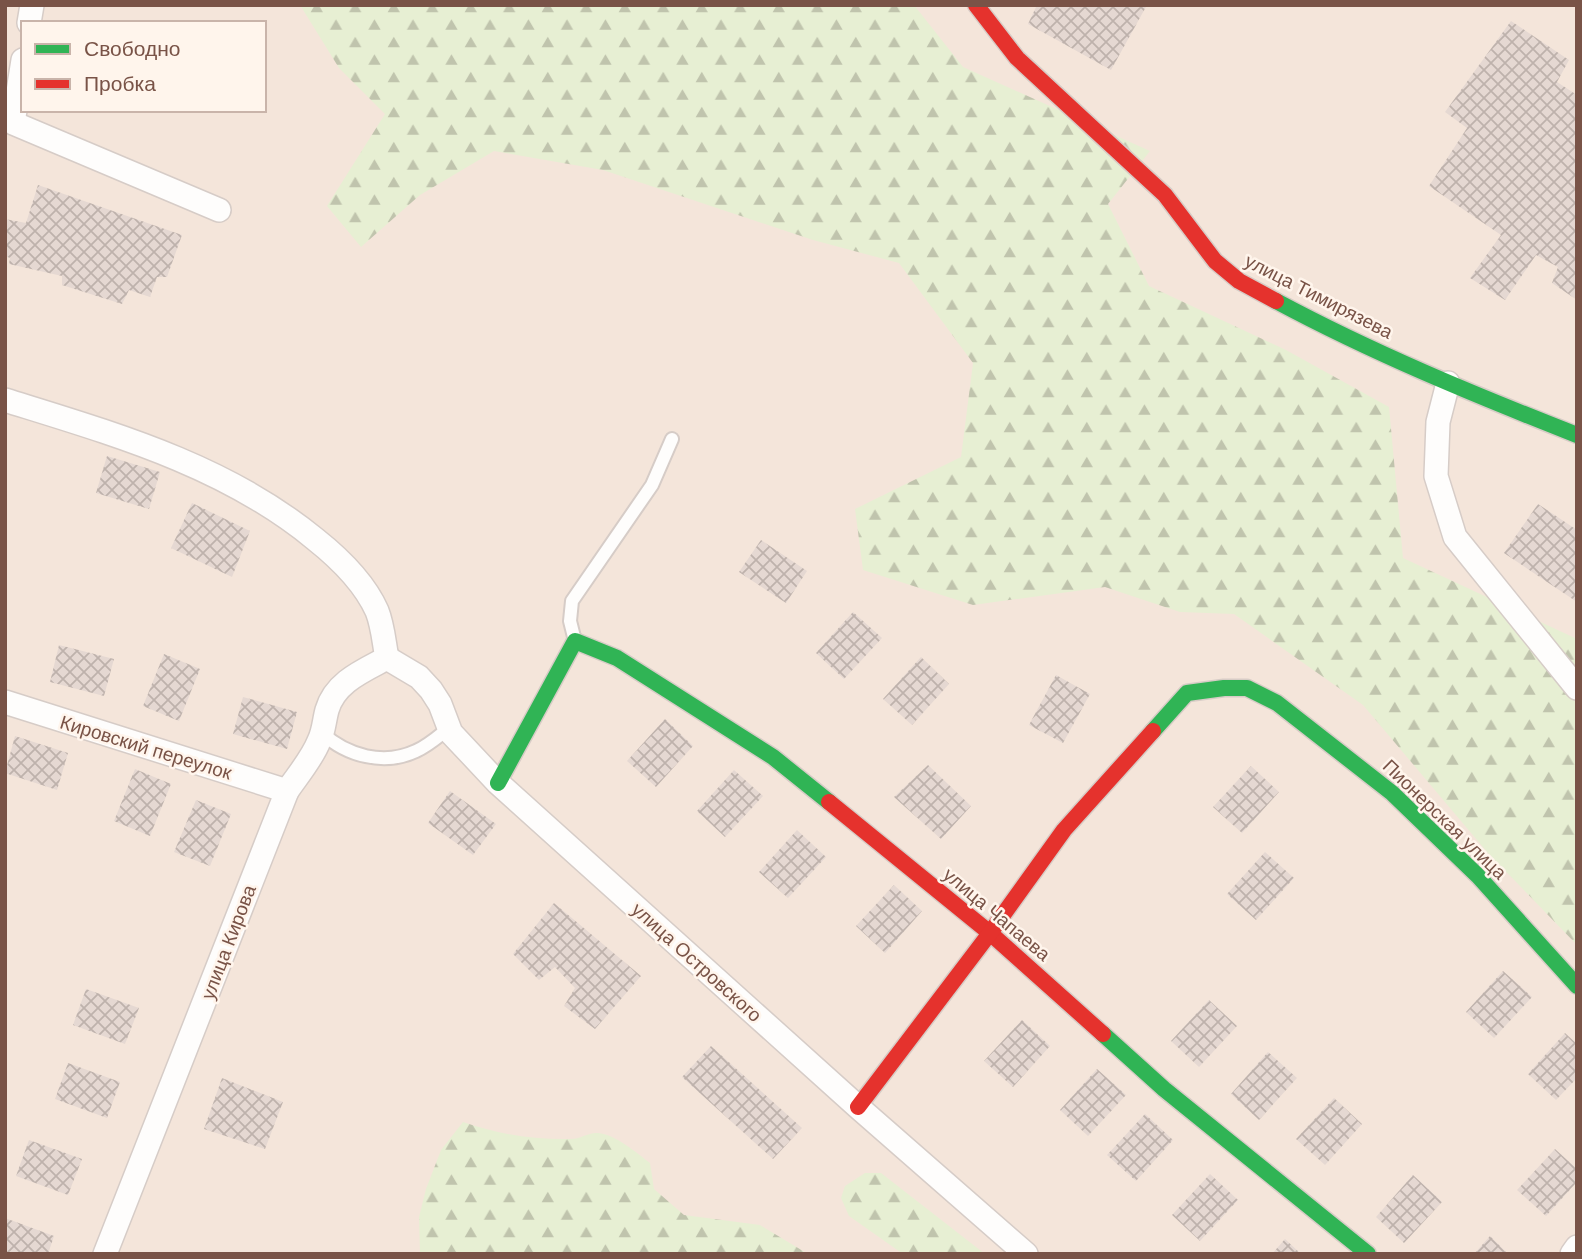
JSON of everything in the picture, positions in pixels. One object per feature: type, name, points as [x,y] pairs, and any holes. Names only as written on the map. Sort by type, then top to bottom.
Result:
[{"type":"street","name":"улица Тимирязева","points":[[975,5],[1017,58],[1165,195],[1215,261],[1239,281],[1325,327],[1448,383],[1577,435]]},
{"type":"street","points":[[21,73],[13,123],[219,210]]},
{"type":"street","points":[[1448,383],[1438,422],[1436,476],[1455,537],[1577,688]]},
{"type":"street","points":[[5,400],[142,443],[217,476],[266,502],[339,558],[359,582],[377,611],[387,658]]},
{"type":"street","points":[[498,783],[575,641]]},
{"type":"street","name":"улица Чапаева","points":[[575,641],[617,658],[773,757],[990,933],[1164,1089],[1368,1254]]},
{"type":"street","name":"улица Островского","points":[[387,658],[419,677],[431,690],[440,704],[449,728],[498,783],[858,1107],[1026,1254]]},
{"type":"street","name":"улица Кирова","points":[[106,1254],[287,791],[318,744],[327,710],[335,693],[345,682],[387,658]]},
{"type":"street","name":"Пионерская улица","points":[[990,933],[1064,830],[1187,693],[1248,688],[1277,703],[1392,793],[1478,876],[1577,986]]},
{"type":"street","name":"Кировский переулок","points":[[5,702],[287,791]]},
{"type":"street","points":[[858,1107],[990,933]]},
{"type":"street","points":[[1572,1254],[1577,1247]]},
{"type":"lane","points":[[575,641],[570,621],[572,601],[652,485],[672,439]]},
{"type":"lane","points":[[322,733],[336,746],[367,757],[382,758],[416,751],[449,728]]},
{"type":"shaded area","points":[[5,5],[1577,5],[1577,1254],[5,1254]]},
{"type":"green space","points":[[300,5],[914,5],[963,67],[1150,151],[1108,204],[1149,286],[1286,350],[1389,407],[1403,558],[1577,639],[1577,945],[1488,853],[1363,705],[1234,614],[1180,612],[1105,587],[973,605],[863,570],[855,509],[961,457],[973,363],[899,263],[813,240],[603,170],[494,151],[420,195],[361,247],[327,206],[385,114],[339,68]]},
{"type":"green space","points":[[463,1122],[502,1133],[530,1137],[571,1139],[595,1133],[605,1134],[626,1145],[650,1163],[654,1189],[684,1215],[760,1225],[808,1254],[420,1254],[419,1217],[426,1189],[441,1150]]},
{"type":"green space","points":[[865,1173],[881,1173],[985,1254],[903,1254],[849,1216],[841,1198],[845,1186]]},
{"type":"building","points":[[1037,5],[1147,5],[1111,70],[1028,24]]},
{"type":"building","points":[[1511,21],[1569,60],[1557,82],[1577,95],[1577,300],[1552,283],[1558,267],[1536,255],[1505,300],[1470,278],[1501,235],[1429,186],[1467,128],[1445,112]]},
{"type":"building","points":[[38,185],[182,235],[167,277],[157,277],[150,297],[129,290],[122,304],[62,285],[62,276],[9,264],[10,258],[5,256],[5,219],[26,223]]},
{"type":"building","points":[[107,456],[160,472],[149,509],[96,493]]},
{"type":"building","points":[[192,503],[250,531],[232,577],[171,548]]},
{"type":"building","points":[[1538,504],[1577,530],[1577,602],[1504,553]]},
{"type":"building","points":[[761,540],[807,571],[786,603],[739,572]]},
{"type":"building","points":[[853,612],[882,638],[844,679],[816,653]]},
{"type":"building","points":[[59,645],[114,659],[104,696],[50,682]]},
{"type":"building","points":[[164,654],[200,669],[179,721],[143,706]]},
{"type":"building","points":[[921,657],[949,684],[912,725],[883,699]]},
{"type":"building","points":[[1056,675],[1090,694],[1063,743],[1029,725]]},
{"type":"building","points":[[243,697],[297,712],[287,749],[233,734]]},
{"type":"building","points":[[665,719],[693,746],[656,787],[627,761]]},
{"type":"building","points":[[15,736],[68,753],[57,790],[5,773]]},
{"type":"building","points":[[928,765],[971,806],[941,839],[894,797]]},
{"type":"building","points":[[1251,766],[1279,792],[1242,833],[1213,807]]},
{"type":"building","points":[[135,769],[171,784],[150,836],[114,821]]},
{"type":"building","points":[[734,770],[763,796],[725,837],[697,811]]},
{"type":"building","points":[[450,791],[496,824],[473,855],[428,823]]},
{"type":"building","points":[[196,800],[231,814],[210,866],[174,852]]},
{"type":"building","points":[[797,830],[826,857],[788,898],[759,872]]},
{"type":"building","points":[[1265,852],[1294,878],[1256,920],[1227,894]]},
{"type":"building","points":[[894,885],[922,911],[885,953],[856,926]]},
{"type":"building","points":[[554,903],[641,976],[595,1029],[564,1006],[575,988],[555,967],[539,980],[513,954]]},
{"type":"building","points":[[1503,971],[1532,997],[1494,1038],[1466,1012]]},
{"type":"building","points":[[86,989],[139,1008],[125,1044],[73,1025]]},
{"type":"building","points":[[1209,1000],[1237,1026],[1199,1067],[1171,1041]]},
{"type":"building","points":[[1022,1020],[1050,1046],[1013,1087],[984,1061]]},
{"type":"building","points":[[1565,1033],[1577,1044],[1577,1078],[1556,1100],[1528,1074]]},
{"type":"building","points":[[711,1046],[802,1128],[773,1159],[682,1077]]},
{"type":"building","points":[[1268,1052],[1297,1078],[1259,1120],[1231,1094]]},
{"type":"building","points":[[68,1063],[120,1082],[107,1118],[55,1099]]},
{"type":"building","points":[[1097,1069],[1126,1095],[1088,1136],[1060,1110]]},
{"type":"building","points":[[222,1078],[283,1102],[265,1149],[204,1129]]},
{"type":"building","points":[[1334,1098],[1362,1124],[1325,1165],[1296,1139]]},
{"type":"building","points":[[1145,1114],[1173,1140],[1136,1181],[1107,1155]]},
{"type":"building","points":[[29,1140],[82,1159],[68,1195],[16,1176]]},
{"type":"building","points":[[1555,1149],[1577,1169],[1577,1182],[1546,1216],[1517,1190]]},
{"type":"building","points":[[1210,1174],[1238,1200],[1200,1241],[1172,1215]]},
{"type":"building","points":[[1413,1175],[1442,1202],[1404,1243],[1376,1217]]},
{"type":"building","points":[[5,1218],[54,1236],[48,1254],[5,1254]]},
{"type":"building","points":[[1490,1236],[1508,1254],[1474,1254]]},
{"type":"building","points":[[1285,1239],[1301,1254],[1272,1254]]},
{"type":"traffic: fast","points":[[1276,301],[1425,372],[1577,435]]},
{"type":"traffic: fast","points":[[498,783],[575,641],[617,658],[773,757],[829,802]]},
{"type":"traffic: fast","points":[[1153,731],[1187,693],[1247,688],[1277,703],[1392,793],[1478,876],[1577,986]]},
{"type":"traffic: fast","points":[[1103,1034],[1164,1089],[1368,1254]]},
{"type":"traffic: jam","points":[[976,5],[1017,58],[1165,195],[1215,261],[1239,281],[1276,301]]},
{"type":"traffic: jam","points":[[858,1107],[1064,830],[1153,731]]},
{"type":"traffic: jam","points":[[829,802],[990,933],[1103,1034]]}]
